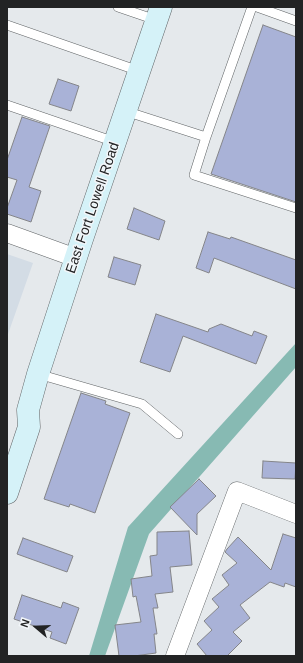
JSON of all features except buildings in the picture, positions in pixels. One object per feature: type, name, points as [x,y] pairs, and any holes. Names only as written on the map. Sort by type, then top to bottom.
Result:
[{"type":"main road","name":"East Fort Lowell Road","points":[[7,493],[29,427],[28,410],[38,374],[158,13]]},
{"type":"main road","name":"East Fort Lowell Road","points":[[7,446],[14,426],[28,410]]},
{"type":"street","points":[[7,234],[76,258]]},
{"type":"street","points":[[175,656],[237,491],[296,514]]},
{"type":"lane","points":[[118,7],[158,13]]},
{"type":"lane","points":[[252,7],[194,175],[296,208]]},
{"type":"lane","points":[[257,7],[296,21]]},
{"type":"lane","points":[[7,25],[139,70]]},
{"type":"lane","points":[[7,105],[115,142]]},
{"type":"lane","points":[[125,111],[206,137]]},
{"type":"lane","points":[[38,374],[142,404],[178,434]]},
{"type":"shaded area","points":[[7,254],[33,263],[7,337]]},
{"type":"shaded area","points":[[296,343],[296,367],[149,534],[105,656],[89,656],[128,527]]}]
